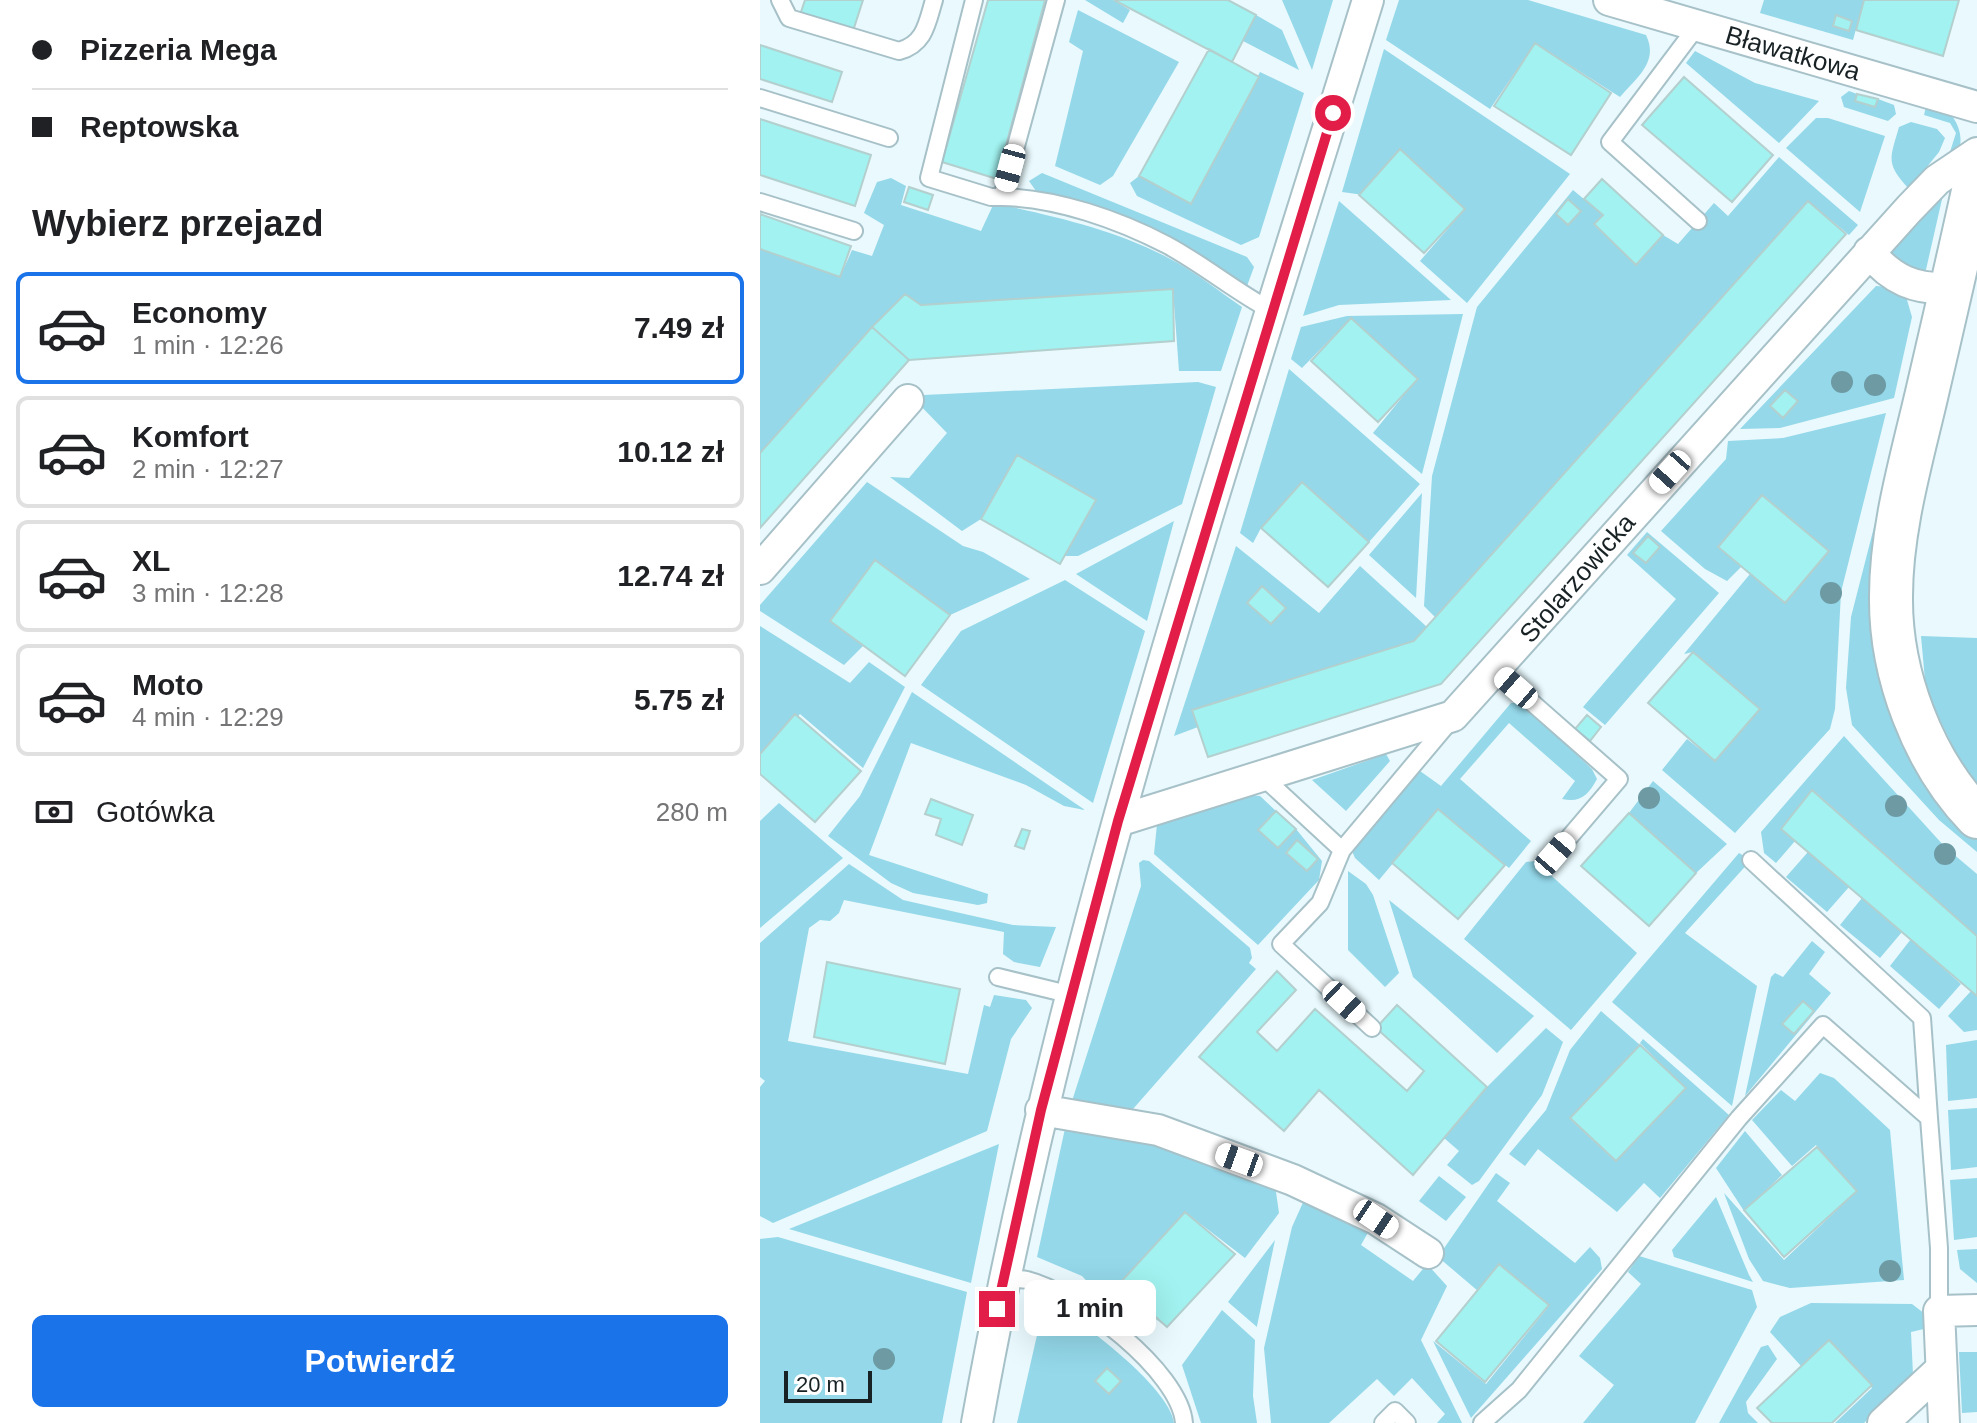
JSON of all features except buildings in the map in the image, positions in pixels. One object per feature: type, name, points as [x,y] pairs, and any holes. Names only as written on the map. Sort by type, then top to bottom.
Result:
[{"type":"street","points":[[977,1423],[1002,1281],[1041,1110],[1118,821],[1368,0]]},
{"type":"street","name":"Bławatkowa","points":[[1609,0],[1977,107]]},
{"type":"street","name":"Stolarzowicka","points":[[1453,716],[1869,252],[1937,180],[1977,153]]},
{"type":"street","points":[[1977,173],[1910,469],[1894,551],[1891,597],[1895,639],[1917,723],[1933,756],[1963,802],[1977,817]]},
{"type":"street","points":[[1869,252],[1884,270],[1902,281],[1926,289],[1951,288]]},
{"type":"street","points":[[760,569],[908,400]]},
{"type":"street","points":[[1118,821],[1453,716]]},
{"type":"street","points":[[1041,1110],[1158,1130],[1293,1180],[1376,1219],[1428,1253]]},
{"type":"street","points":[[1944,1423],[1939,1311],[1977,1310]]},
{"type":"street","points":[[1883,1423],[1941,1369]]},
{"type":"lane","points":[[780,0],[789,18],[899,51],[909,49],[923,37],[934,0]]},
{"type":"lane","points":[[974,0],[929,178],[991,197],[1020,198],[1092,214],[1167,245],[1272,311]]},
{"type":"lane","points":[[1002,197],[1056,0]]},
{"type":"lane","points":[[1698,25],[1610,142],[1698,221]]},
{"type":"lane","points":[[760,98],[889,138]]},
{"type":"lane","points":[[760,202],[854,231]]},
{"type":"lane","points":[[1495,670],[1619,779],[1555,854]]},
{"type":"lane","points":[[1372,1028],[1281,944],[1320,903],[1342,850],[1453,716]]},
{"type":"lane","points":[[1262,776],[1342,850]]},
{"type":"lane","points":[[1751,860],[1922,1018],[1939,1248],[1939,1311]]},
{"type":"lane","points":[[998,977],[1072,995]]},
{"type":"lane","points":[[1482,1423],[1519,1390],[1648,1235],[1739,1118],[1823,1025],[1929,1118]]},
{"type":"lane","points":[[1002,1281],[1026,1279],[1105,1323],[1163,1375],[1183,1411],[1184,1423]]},
{"type":"lane","points":[[1383,1423],[1395,1411],[1407,1423]]},
{"type":"shaded area","points":[[1085,0],[1113,0],[1130,10],[1123,23]]},
{"type":"shaded area","points":[[1282,0],[1333,0],[1312,70]]},
{"type":"shaded area","points":[[1399,0],[1528,0],[1646,35],[1650,53],[1644,69],[1620,97],[1535,43],[1490,109],[1386,40]]},
{"type":"shaded area","points":[[1764,0],[1864,0],[1853,40],[1760,13]]},
{"type":"shaded area","points":[[1078,10],[1179,62],[1113,176],[1100,185],[1055,166],[1083,51],[1069,42]]},
{"type":"shaded area","points":[[1256,15],[1282,30],[1299,70],[1243,41]]},
{"type":"shaded area","points":[[1384,49],[1570,174],[1467,303],[1420,261],[1465,209],[1342,192]]},
{"type":"shaded area","points":[[1695,51],[1755,83],[1819,101],[1779,143],[1686,63]]},
{"type":"shaded area","points":[[1260,72],[1304,93],[1259,237],[1241,245],[1137,196],[1130,183],[1139,176],[1191,204]]},
{"type":"shaded area","points":[[1849,91],[1857,94],[1856,101],[1875,107],[1878,99],[1894,105],[1896,114],[1888,121],[1844,107],[1841,97]]},
{"type":"shaded area","points":[[1928,98],[1942,106],[1958,125],[1959,149],[1949,155],[1956,133],[1950,123],[1924,115]]},
{"type":"shaded area","points":[[1816,118],[1828,118],[1885,136],[1860,212],[1786,148]]},
{"type":"shaded area","points":[[1911,122],[1937,129],[1945,138],[1939,152],[1909,189],[1896,173],[1892,160],[1899,127]]},
{"type":"shaded area","points":[[1779,157],[1858,225],[1849,235],[1808,201],[1435,617],[1424,606],[1432,476],[1477,307],[1573,190],[1603,215],[1594,225],[1636,264],[1663,235],[1678,244],[1714,203],[1728,216]]},
{"type":"shaded area","points":[[1042,173],[1247,257],[1254,267],[1247,286],[1167,236],[1116,214],[1036,191],[1029,181]]},
{"type":"shaded area","points":[[891,178],[906,186],[901,205],[981,231],[994,203],[1110,233],[1176,262],[1242,307],[1221,371],[1179,371],[1173,290],[921,305],[905,294],[760,454],[760,249],[840,277],[852,250],[872,256],[884,225],[864,213],[877,182]]},
{"type":"shaded area","points":[[1945,186],[1925,274],[1914,273],[1888,254]]},
{"type":"shaded area","points":[[1339,201],[1451,300],[1339,305],[1303,316]]},
{"type":"shaded area","points":[[1876,286],[1892,287],[1905,293],[1912,317],[1894,398],[1780,428],[1740,429]]},
{"type":"shaded area","points":[[1463,314],[1422,474],[1373,433],[1417,379],[1351,318],[1302,368],[1291,359],[1301,327],[1347,316]]},
{"type":"shaded area","points":[[1289,369],[1420,484],[1369,542],[1302,482],[1261,528],[1253,543],[1240,533]]},
{"type":"shaded area","points":[[1198,382],[1216,387],[1182,504],[1078,556],[1064,556],[1096,500],[1017,456],[981,519],[962,531],[890,477],[909,478],[947,433],[914,399],[924,395]]},
{"type":"shaded area","points":[[1905,406],[1877,564],[1947,810],[1977,838],[1977,852],[1939,820],[1852,725],[1846,688],[1851,617]]},
{"type":"shaded area","points":[[1886,413],[1841,592],[1835,709],[1830,729],[1735,833],[1662,770],[1687,739],[1715,761],[1759,709],[1693,652],[1684,654],[1750,574],[1785,603],[1829,551],[1763,495],[1719,547],[1741,567],[1727,581],[1705,569],[1661,531],[1726,459],[1728,441],[1783,438]]},
{"type":"shaded area","points":[[867,482],[963,546],[983,552],[1030,579],[950,615],[875,560],[830,620],[863,646],[844,665],[760,611],[760,605]]},
{"type":"shaded area","points":[[1422,493],[1416,598],[1369,555]]},
{"type":"shaded area","points":[[1174,521],[1147,621],[1076,574]]},
{"type":"shaded area","points":[[1647,532],[1719,593],[1605,725],[1583,707],[1676,599],[1627,555]]},
{"type":"shaded area","points":[[1236,546],[1319,613],[1360,566],[1427,627],[1414,641],[1192,710],[1198,727],[1174,736]]},
{"type":"shaded area","points":[[1065,580],[1145,631],[1093,803],[921,685],[961,631]]},
{"type":"shaded area","points":[[760,626],[850,683],[869,662],[905,687],[863,768],[800,714],[760,757]]},
{"type":"shaded area","points":[[1921,636],[1977,638],[1977,788],[1965,772],[1926,691]]},
{"type":"shaded area","points":[[912,692],[1085,810],[1064,806],[1026,785],[911,743],[869,855],[988,894],[987,903],[978,905],[913,893],[891,883],[828,836],[860,796]]},
{"type":"shaded area","points":[[1511,703],[1521,703],[1592,769],[1597,779],[1590,789],[1579,799],[1562,799],[1575,781],[1509,723],[1460,779],[1531,841],[1509,868],[1438,809],[1379,880],[1355,858],[1352,851],[1420,771],[1441,786]]},
{"type":"shaded area","points":[[1844,736],[1945,847],[1977,874],[1977,936],[1813,790],[1795,841],[1776,863],[1764,853],[1761,832]]},
{"type":"shaded area","points":[[1386,754],[1390,761],[1346,811],[1312,780]]},
{"type":"shaded area","points":[[1653,781],[1727,844],[1696,873],[1629,813]]},
{"type":"shaded area","points":[[1246,795],[1260,796],[1276,811],[1258,830],[1278,848],[1296,829],[1322,861],[1319,880],[1258,945],[1154,854],[1157,824]]},
{"type":"shaded area","points":[[779,803],[843,858],[760,928],[760,821]]},
{"type":"shaded area","points":[[1808,852],[1849,887],[1827,912],[1786,877]]},
{"type":"shaded area","points":[[1739,853],[1751,860],[1685,933],[1757,986],[1732,1106],[1612,1002]]},
{"type":"shaded area","points":[[1149,861],[1250,948],[1252,958],[1249,963],[1256,969],[1133,1109],[1072,1101],[1141,886],[1139,863]]},
{"type":"shaded area","points":[[1535,861],[1637,953],[1571,1030],[1464,939],[1526,862]]},
{"type":"shaded area","points":[[849,864],[903,900],[1013,925],[1056,927],[1040,967],[1014,962],[1003,954],[1004,932],[844,900],[839,913],[830,921],[820,920],[809,928],[788,1041],[968,1074],[984,1005],[990,1007],[994,995],[1026,1000],[1032,1008],[1011,1039],[987,1131],[773,1223],[760,1216],[760,1087],[765,1081],[760,1077],[760,943]]},
{"type":"shaded area","points":[[1348,871],[1366,884],[1373,895],[1399,973],[1385,987],[1348,950]]},
{"type":"shaded area","points":[[1862,898],[1902,932],[1880,958],[1840,925]]},
{"type":"shaded area","points":[[1389,900],[1534,1016],[1497,1053],[1413,977]]},
{"type":"shaded area","points":[[1911,939],[1961,984],[1939,1009],[1890,966]]},
{"type":"shaded area","points":[[1812,941],[1825,952],[1809,974],[1831,993],[1745,1096],[1771,977],[1775,973],[1783,977]]},
{"type":"shaded area","points":[[1971,991],[1977,996],[1977,1030],[1964,1032],[1948,1016]]},
{"type":"shaded area","points":[[1601,1011],[1640,1045],[1570,1119],[1615,1161],[1685,1088],[1640,1043],[1643,1039],[1729,1115],[1660,1198],[1644,1183],[1617,1212],[1538,1149],[1525,1166],[1509,1154],[1546,1110],[1570,1050]]},
{"type":"shaded area","points":[[1546,1028],[1563,1042],[1542,1095],[1479,1181],[1472,1185],[1447,1165],[1459,1151],[1444,1138],[1487,1087]]},
{"type":"shaded area","points":[[1977,1040],[1977,1098],[1948,1101],[1946,1045]]},
{"type":"shaded area","points":[[1820,1073],[1834,1078],[1890,1130],[1904,1280],[1790,1288],[1763,1281],[1749,1259],[1724,1193],[1784,1260],[1857,1191],[1816,1145],[1792,1166],[1752,1120],[1781,1090],[1795,1101]]},
{"type":"shaded area","points":[[1977,1108],[1977,1167],[1951,1170],[1948,1110]]},
{"type":"shaded area","points":[[1066,1124],[1170,1141],[1275,1185],[1279,1213],[1245,1258],[1185,1212],[1119,1284],[1167,1327],[1130,1301],[1118,1315],[1082,1276],[1037,1257]]},
{"type":"shaded area","points":[[1745,1131],[1782,1175],[1744,1211],[1716,1168]]},
{"type":"shaded area","points":[[999,1144],[971,1283],[789,1229]]},
{"type":"shaded area","points":[[1496,1173],[1510,1183],[1497,1201],[1575,1263],[1590,1247],[1600,1258],[1602,1269],[1471,1418],[1433,1341],[1486,1384],[1549,1306],[1478,1291],[1438,1257]]},
{"type":"shaded area","points":[[1439,1176],[1466,1197],[1446,1221],[1419,1201]]},
{"type":"shaded area","points":[[1977,1178],[1977,1237],[1954,1240],[1950,1180]]},
{"type":"shaded area","points":[[1716,1197],[1753,1282],[1674,1257],[1672,1250]]},
{"type":"shaded area","points":[[1305,1198],[1370,1229],[1361,1245],[1413,1281],[1427,1264],[1447,1286],[1421,1340],[1462,1423],[1437,1423],[1445,1414],[1412,1378],[1394,1396],[1377,1379],[1329,1423],[1271,1423],[1264,1348],[1292,1227]]},
{"type":"shaded area","points":[[778,1237],[967,1292],[942,1423],[760,1423],[760,1239]]},
{"type":"shaded area","points":[[1275,1240],[1257,1326],[1257,1327],[1228,1302]]},
{"type":"shaded area","points":[[1977,1249],[1977,1283],[1960,1269],[1957,1250]]},
{"type":"shaded area","points":[[1639,1256],[1752,1290],[1757,1307],[1695,1423],[1583,1423],[1614,1385],[1579,1356],[1641,1284],[1628,1272]]},
{"type":"shaded area","points":[[1045,1300],[1099,1337],[1140,1373],[1169,1408],[1174,1423],[1017,1423]]},
{"type":"shaded area","points":[[1811,1303],[1912,1304],[1925,1314],[1928,1328],[1911,1332],[1913,1375],[1864,1423],[1835,1423],[1872,1388],[1827,1342],[1801,1366],[1770,1332],[1780,1317]]},
{"type":"shaded area","points":[[1222,1310],[1255,1340],[1253,1396],[1257,1423],[1201,1423],[1182,1365]]},
{"type":"shaded area","points":[[1768,1345],[1777,1359],[1746,1402],[1748,1413],[1758,1423],[1719,1423],[1761,1347]]},
{"type":"shaded area","points":[[1959,1352],[1977,1352],[1977,1412],[1962,1413]]},
{"type":"route","points":[[997,1309],[1041,1110],[1118,821],[1333,113]]}]
